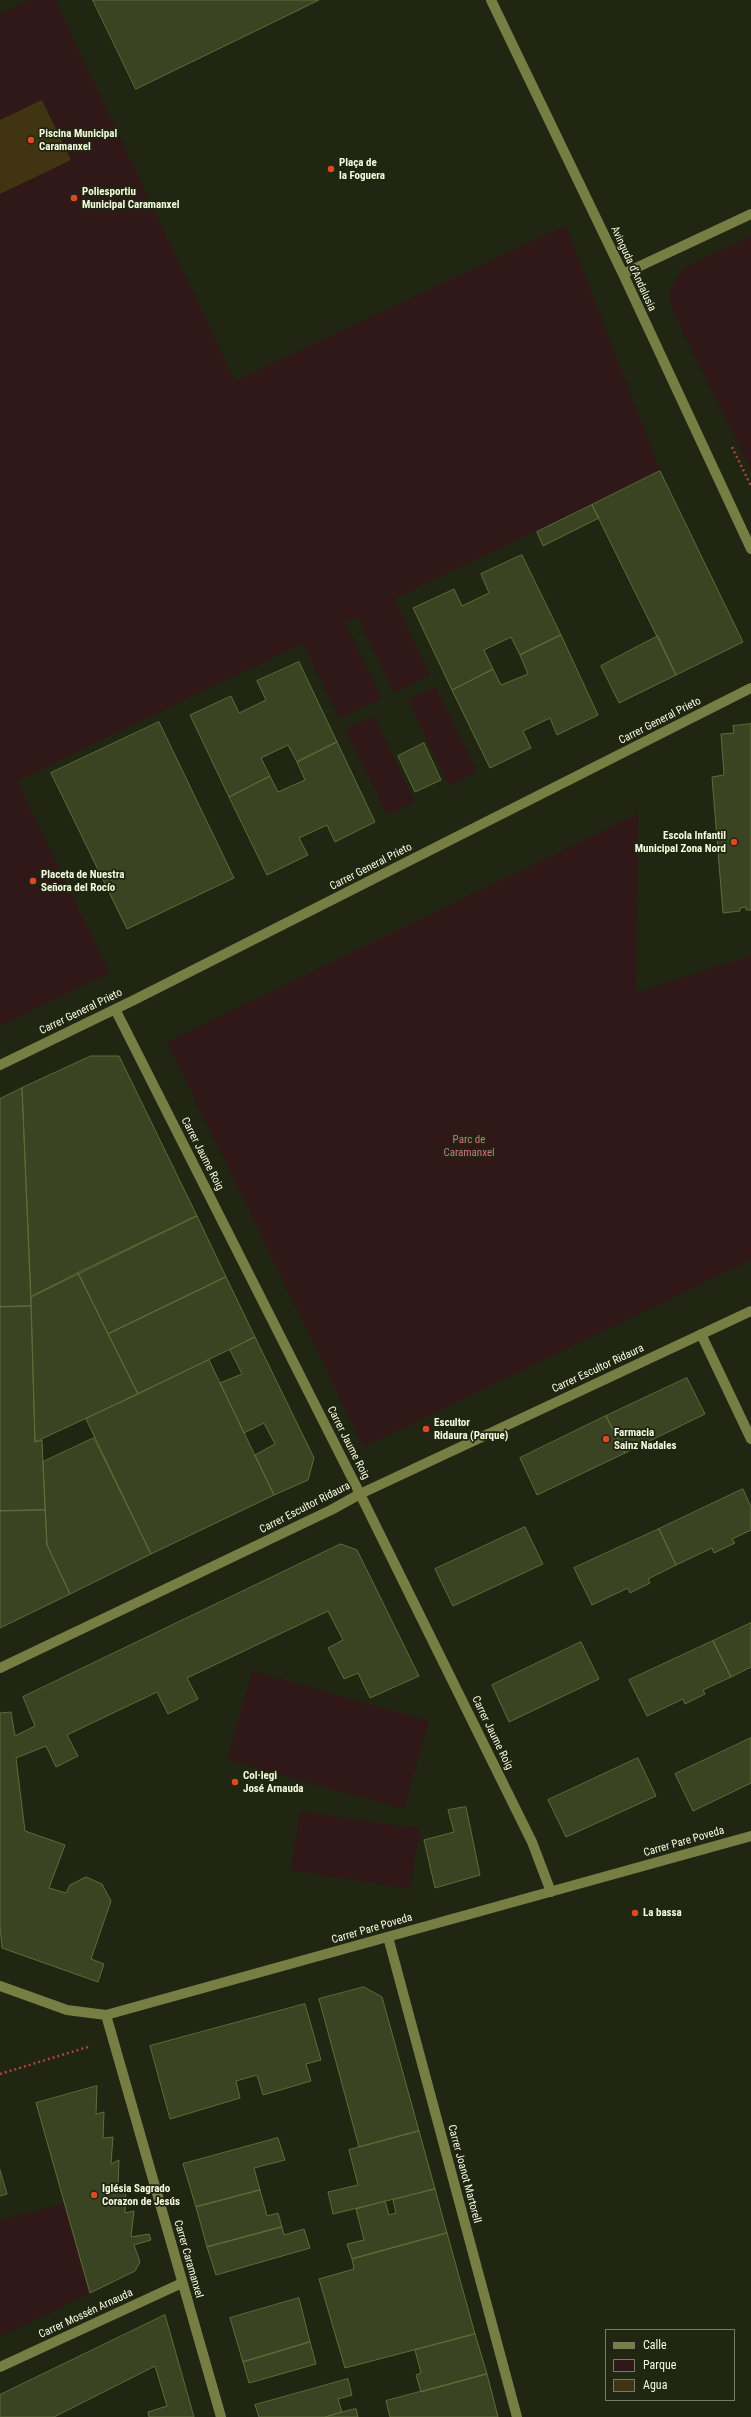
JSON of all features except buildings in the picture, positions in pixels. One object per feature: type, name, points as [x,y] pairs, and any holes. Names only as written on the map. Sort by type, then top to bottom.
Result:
[{"type":"street","name":"Avinguda d'Andalusia","points":[[491,0],[624,274],[751,549]]},
{"type":"street","points":[[624,274],[751,214]]},
{"type":"street","name":"Carrer General Prieto","points":[[0,1065],[115,1009],[751,688]]},
{"type":"street","name":"Carrer Jaume Roig","points":[[115,1009],[360,1494],[532,1842],[552,1892]]},
{"type":"street","name":"Carrer Escultor Ridaura","points":[[0,1668],[324,1513],[360,1494],[751,1311]]},
{"type":"street","points":[[701,1334],[751,1439]]},
{"type":"street","name":"Carrer Pare Poveda","points":[[0,1986],[67,2010],[106,2015],[751,1836]]},
{"type":"street","name":"Carrer Joanot Martorell","points":[[388,1937],[517,2417]]},
{"type":"street","name":"Carrer Caramanxel","points":[[106,2015],[221,2417]]},
{"type":"street","name":"Carrer Mossén Arnauda","points":[[0,2367],[182,2282]]},
{"type":"green space","points":[[29,0],[55,0],[235,381],[566,225],[660,471],[394,599],[430,675],[394,693],[358,617],[345,623],[382,698],[340,719],[303,643],[17,781],[110,973],[0,1026],[0,14]]},
{"type":"green space","points":[[751,236],[751,471],[671,307],[670,290],[685,267]]},
{"type":"green space","points":[[436,687],[477,772],[449,786],[408,700]]},
{"type":"green space","points":[[374,716],[415,802],[387,815],[345,730]]},
{"type":"green space","name":"Parc de Caramanxel","points":[[638,814],[636,993],[751,956],[751,1260],[364,1447],[167,1042]]},
{"type":"green space","points":[[252,1671],[429,1721],[404,1809],[227,1760]]},
{"type":"green space","points":[[300,1811],[420,1829],[410,1889],[291,1870]]},
{"type":"green space","points":[[64,2203],[90,2293],[0,2337],[0,2221]]},
{"type":"water","name":"Piscina Municipal Caramanxel","points":[[42,100],[71,160],[0,194],[0,120]]},
{"type":"place","name":"Piscina Municipal Caramanxel","points":[[31,140]]},
{"type":"place","name":"Plaça de la Foguera","points":[[331,169]]},
{"type":"place","name":"Poliesportiu Municipal Caramanxel","points":[[74,198]]},
{"type":"place","name":"Escola Infantil Municipal Zona Nord","points":[[734,842]]},
{"type":"place","name":"Placeta de Nuestra Señora del Rocío","points":[[33,881]]},
{"type":"place","name":"Escultor Ridaura (Parque)","points":[[426,1429]]},
{"type":"place","name":"Farmacia Sainz Nadales","points":[[606,1439]]},
{"type":"place","name":"Col·legi José Arnauda","points":[[235,1782]]},
{"type":"place","name":"La bassa","points":[[635,1913]]},
{"type":"place","name":"Iglésia Sagrado Corazon de Jesús","points":[[94,2195]]}]
